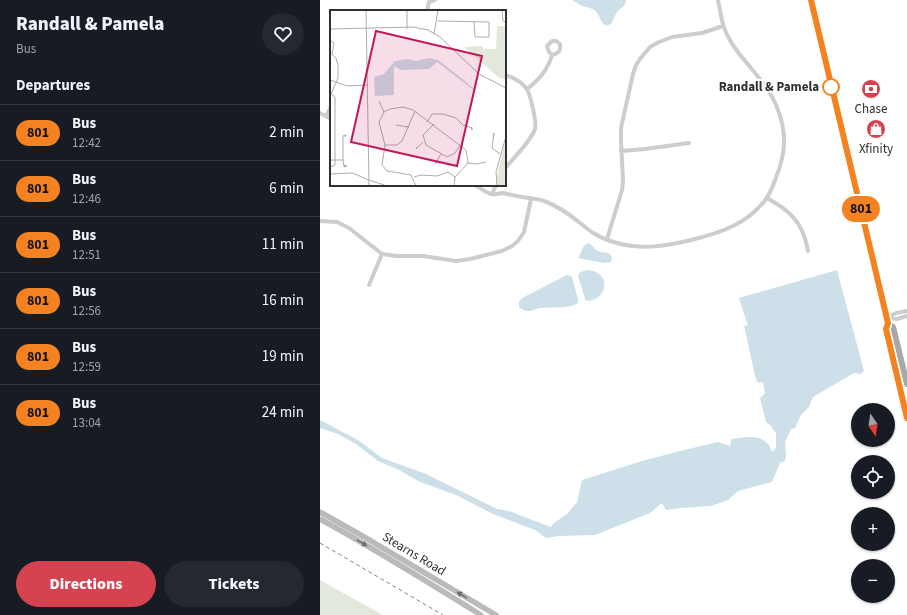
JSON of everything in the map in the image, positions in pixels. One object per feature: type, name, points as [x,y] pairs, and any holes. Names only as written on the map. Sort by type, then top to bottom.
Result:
[{"type":"main road","points":[[811,0],[887,321],[886,329],[907,418]]},
{"type":"main road","points":[[887,321],[893,327],[907,384]]},
{"type":"main road","name":"Stearns Road","points":[[320,512],[496,615]]},
{"type":"main road","name":"Stearns Road","points":[[320,519],[481,615]]},
{"type":"street","points":[[429,1],[434,0]]},
{"type":"street","points":[[477,186],[492,194],[500,193],[542,200],[566,212],[595,234],[616,243],[638,247],[674,245],[725,230],[742,222],[767,198],[781,165],[784,138],[781,118],[772,95],[727,36],[723,26],[718,0]]},
{"type":"street","points":[[607,239],[622,190],[621,128],[636,65],[650,47],[665,39],[672,36],[702,33],[723,26]]},
{"type":"street","points":[[527,89],[542,76],[552,55]]},
{"type":"street","points":[[506,75],[518,81],[527,89],[536,124],[535,130],[525,145],[506,167]]},
{"type":"street","points":[[326,116],[330,108]]},
{"type":"street","points":[[320,113],[330,118]]},
{"type":"street","points":[[622,150],[645,149],[689,142]]},
{"type":"street","points":[[492,194],[496,186]]},
{"type":"street","points":[[767,198],[785,209],[796,220],[802,230],[808,251]]},
{"type":"street","points":[[320,221],[337,222],[349,228],[382,254],[397,256],[423,256],[456,261],[502,251],[512,246],[518,241],[524,232],[531,199]]},
{"type":"street","points":[[369,285],[382,254]]},
{"type":"street","points":[[887,321],[896,313],[907,311]]},
{"type":"street","points":[[887,321],[907,316]]},
{"type":"shaded area","points":[[320,580],[383,615],[320,615]]},
{"type":"water","points":[[572,0],[626,0],[626,2],[617,12],[612,23],[605,25],[594,10],[580,5]]},
{"type":"water","points":[[588,243],[600,252],[608,253],[612,258],[611,262],[604,263],[578,258],[584,246]]},
{"type":"water","points":[[588,270],[601,275],[604,280],[604,286],[600,296],[588,301],[585,300],[578,276],[580,272]]},
{"type":"water","points":[[837,270],[864,371],[860,374],[854,373],[813,397],[809,407],[801,415],[795,428],[791,429],[785,442],[785,461],[780,463],[772,482],[738,491],[728,500],[711,506],[666,510],[662,503],[650,513],[595,535],[559,536],[546,538],[535,530],[493,514],[456,495],[420,482],[399,470],[378,461],[356,444],[338,434],[320,428],[320,420],[358,440],[382,458],[426,474],[497,509],[509,511],[551,527],[554,523],[567,514],[577,502],[582,480],[642,461],[718,442],[730,446],[731,439],[751,437],[760,438],[768,444],[772,452],[776,448],[776,433],[766,422],[760,398],[765,393],[763,382],[758,383],[755,376],[744,325],[748,326],[739,298]]},
{"type":"water","points":[[567,275],[572,277],[578,303],[570,306],[540,308],[530,311],[519,307],[519,302],[522,298]]},
{"type":"railway","points":[[320,543],[443,615]]},
{"type":"bus line","name":"801","points":[[811,0],[888,323],[886,329],[907,418]]},
{"type":"place","name":"Randall & Pamela","points":[[831,87]]},
{"type":"place","name":"Chase","points":[[871,89]]},
{"type":"place","name":"Xfinity","points":[[876,129]]}]
